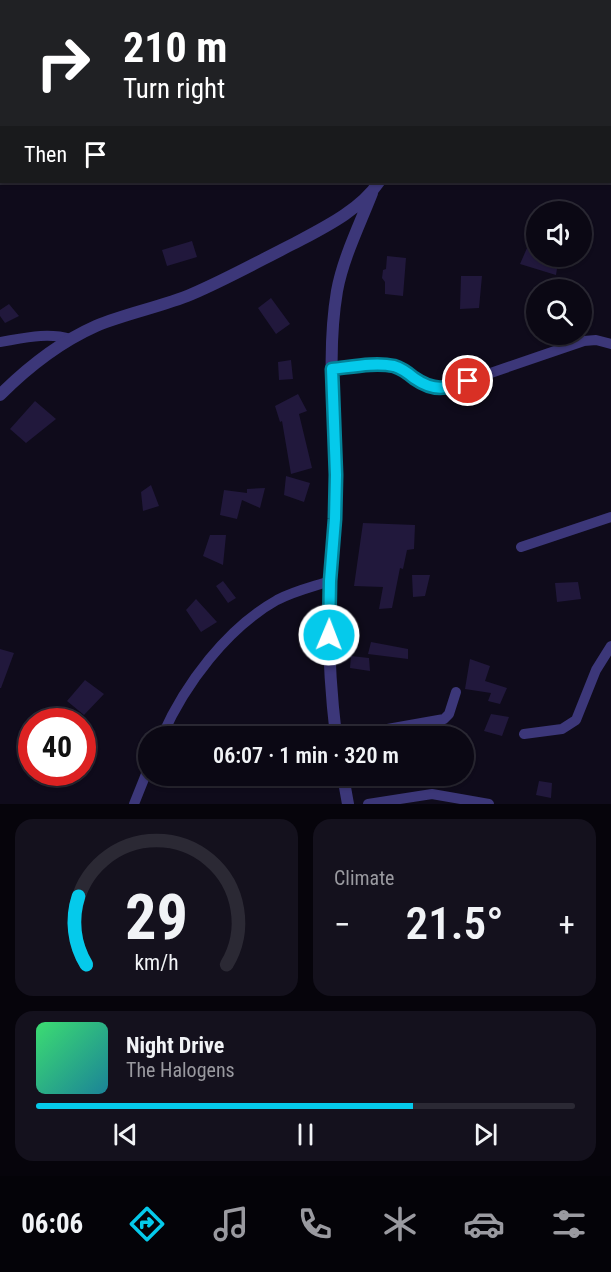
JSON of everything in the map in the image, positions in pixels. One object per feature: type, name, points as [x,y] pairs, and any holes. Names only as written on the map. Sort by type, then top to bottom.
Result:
[{"type":"street","points":[[335,726],[331,691],[330,581],[336,475],[332,332],[338,289],[350,249],[372,192],[378,183]]},
{"type":"street","points":[[0,395],[42,358],[71,339],[98,326],[190,295],[230,276],[318,231],[349,211],[372,192]]},
{"type":"street","points":[[0,342],[57,335],[71,339]]},
{"type":"street","points":[[332,369],[397,366],[425,386],[447,388],[584,340],[611,344]]},
{"type":"street","points":[[521,547],[611,518]]},
{"type":"street","points":[[167,726],[184,694],[208,662],[230,637],[258,612],[299,590],[330,581]]},
{"type":"street","points":[[524,734],[562,729],[576,720],[596,670],[611,646]]},
{"type":"street","points":[[404,726],[444,719],[449,714],[456,692]]},
{"type":"street","points":[[134,804],[141,786]]},
{"type":"street","points":[[345,786],[348,804]]},
{"type":"street","points":[[368,804],[432,794],[489,804]]},
{"type":"building","points":[[192,241],[197,257],[167,266],[162,250]]},
{"type":"building","points":[[526,250],[526,266],[520,264]]},
{"type":"building","points":[[387,256],[406,258],[403,296],[385,294],[385,282],[382,278],[383,270],[386,269]]},
{"type":"building","points":[[530,267],[557,267],[556,275]]},
{"type":"building","points":[[461,276],[482,276],[479,308],[460,309]]},
{"type":"building","points":[[271,298],[290,324],[276,334],[258,308]]},
{"type":"building","points":[[9,304],[19,316],[5,323],[0,316],[0,310]]},
{"type":"building","points":[[291,360],[293,379],[279,380],[278,362]]},
{"type":"building","points":[[298,394],[307,411],[299,414],[312,468],[291,474],[282,421],[280,422],[275,406]]},
{"type":"building","points":[[35,401],[56,419],[26,443],[10,429]]},
{"type":"building","points":[[286,476],[310,483],[304,502],[284,495]]},
{"type":"building","points":[[151,485],[159,506],[143,511],[141,492]]},
{"type":"building","points":[[265,488],[260,508],[242,500],[237,519],[220,515],[224,490],[247,493],[247,489]]},
{"type":"building","points":[[363,523],[415,525],[414,549],[407,550],[403,569],[400,568],[392,608],[379,609],[383,587],[354,586]]},
{"type":"building","points":[[210,535],[226,535],[223,565],[203,556]]},
{"type":"building","points":[[412,575],[430,575],[425,596],[413,597]]},
{"type":"building","points":[[223,581],[236,598],[228,603],[216,586]]},
{"type":"building","points":[[578,582],[581,599],[557,602],[555,583]]},
{"type":"building","points":[[196,599],[217,622],[201,632],[186,610]]},
{"type":"building","points":[[371,642],[408,649],[408,659],[368,654]]},
{"type":"building","points":[[0,649],[14,653],[1,688],[0,688]]},
{"type":"building","points":[[351,656],[369,658],[370,671],[350,668]]},
{"type":"building","points":[[470,659],[490,666],[485,681],[507,688],[500,704],[488,701],[491,693],[465,689]]},
{"type":"building","points":[[85,680],[104,694],[91,708],[76,708],[67,701]]},
{"type":"building","points":[[491,714],[509,717],[502,736],[484,731]]},
{"type":"building","points":[[539,781],[552,783],[551,798],[536,795]]},
{"type":"route","points":[[329,635],[336,475],[332,369],[397,366],[425,386],[433,387],[447,388],[468,381]]}]
